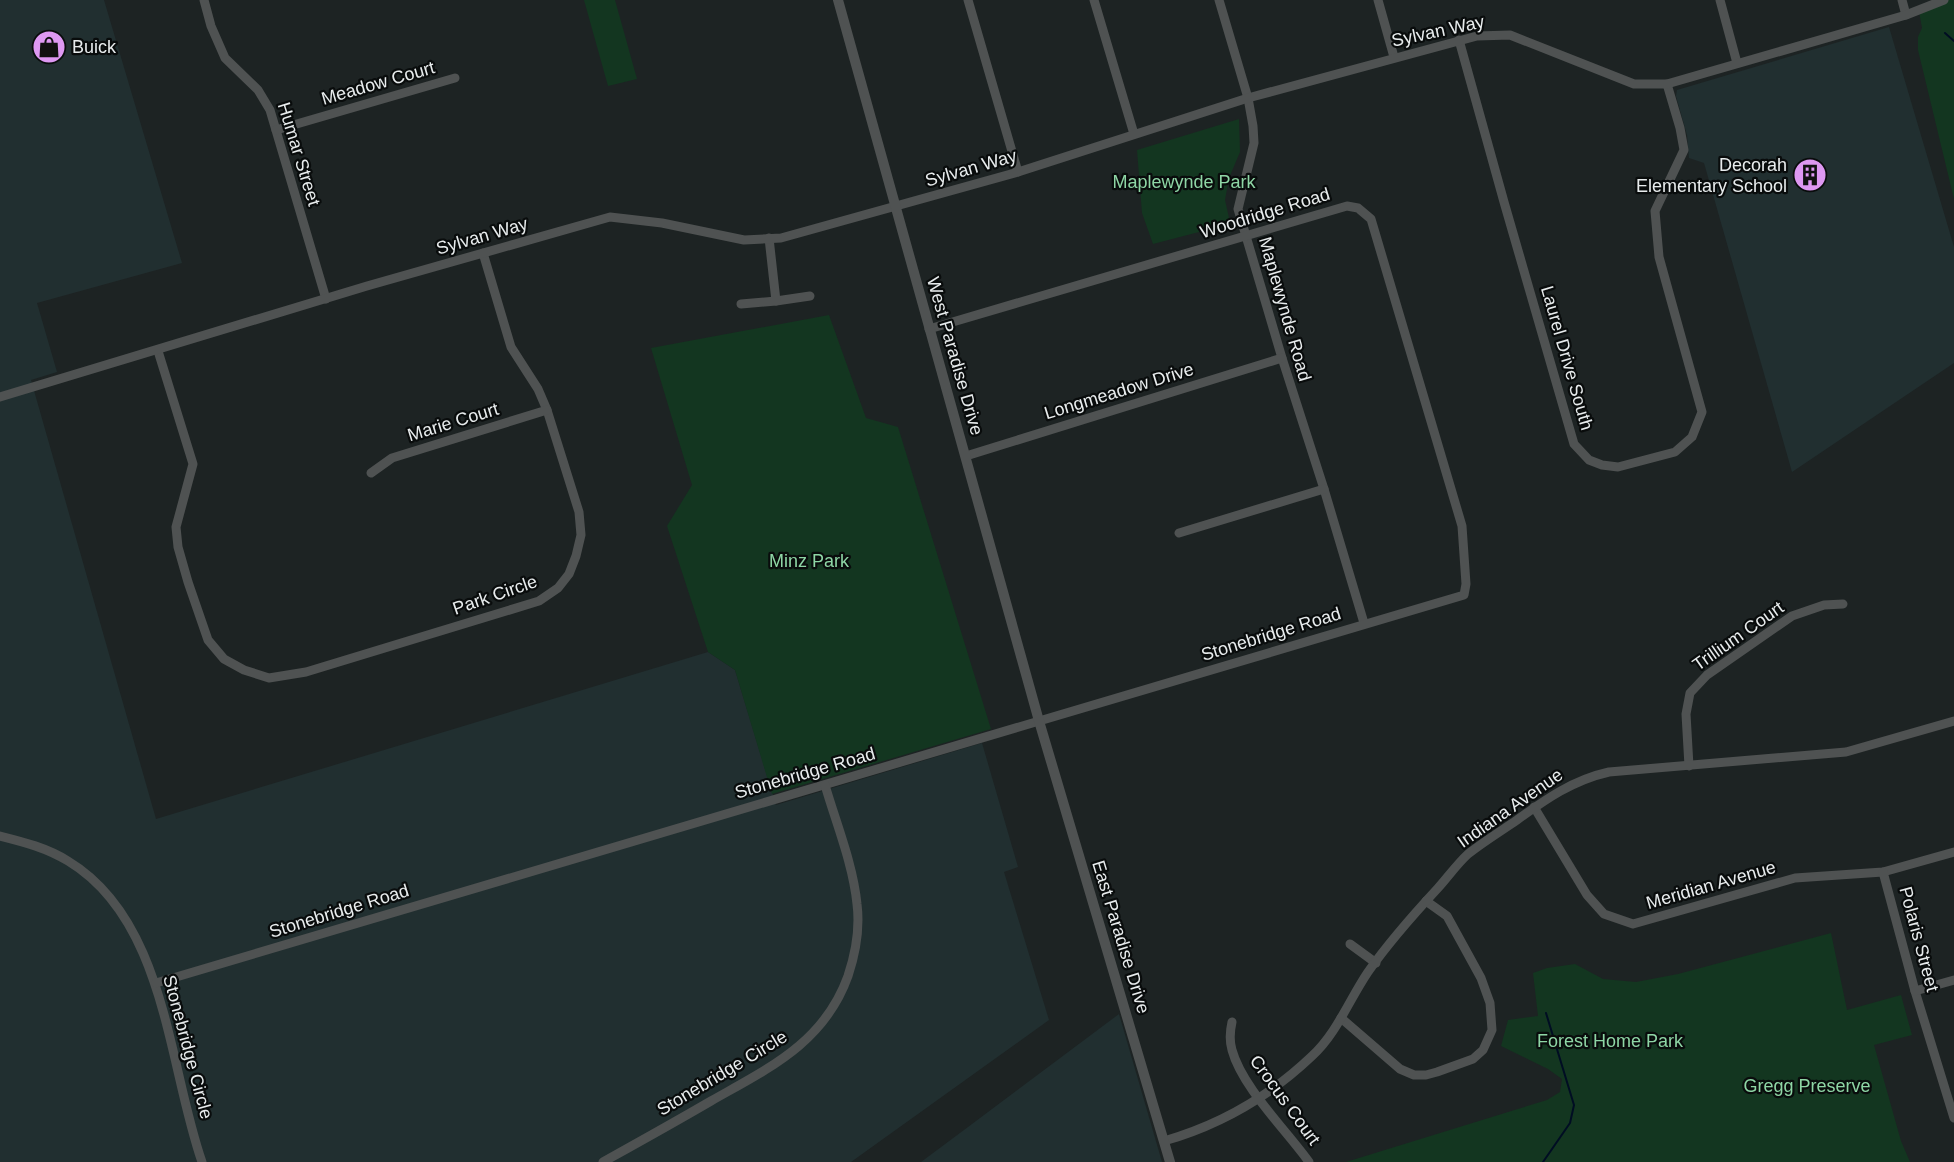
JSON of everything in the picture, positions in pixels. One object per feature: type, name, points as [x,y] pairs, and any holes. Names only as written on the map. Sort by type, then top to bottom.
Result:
[{"type":"street","name":"Humar Street","points":[[204,0],[211,26],[225,57],[265,99],[326,299]]},
{"type":"street","name":"West Paradise Drive","points":[[838,0],[1039,721]]},
{"type":"street","points":[[968,0],[1018,172]]},
{"type":"street","points":[[1094,0],[1134,134]]},
{"type":"street","name":"Maplewynde Road","points":[[1219,0],[1248,98],[1254,143],[1239,209],[1282,358],[1364,623]]},
{"type":"street","points":[[1378,0],[1394,57]]},
{"type":"street","points":[[1720,0],[1737,63]]},
{"type":"street","points":[[1902,0],[1906,15]]},
{"type":"street","name":"Sylvan Way","points":[[0,398],[326,299],[610,217],[662,224],[744,240],[781,238],[1018,172],[1248,98],[1477,36],[1510,35],[1634,84],[1667,84],[1906,15],[1944,0]]},
{"type":"street","name":"Laurel Drive South","points":[[1459,40],[1575,444],[1588,460],[1602,465],[1618,467],[1675,452],[1692,437],[1702,412],[1659,256],[1655,212],[1684,150],[1667,84]]},
{"type":"street","name":"Meadow Court","points":[[276,130],[455,78]]},
{"type":"street","name":"Woodridge Road","points":[[929,329],[1347,206],[1358,208],[1371,219],[1462,526],[1466,584],[1464,595]]},
{"type":"street","points":[[769,238],[776,301]]},
{"type":"street","name":"Park Circle","points":[[158,351],[193,464],[176,527],[178,547],[208,640],[224,659],[244,670],[268,678],[306,672],[539,601],[558,588],[569,574],[581,535],[579,512],[547,410],[538,390],[511,347],[483,253]]},
{"type":"street","points":[[741,304],[810,296]]},
{"type":"street","name":"Longmeadow Drive","points":[[966,456],[1282,358]]},
{"type":"street","name":"Marie Court","points":[[371,473],[392,458],[547,410]]},
{"type":"street","points":[[1179,533],[1324,489]]},
{"type":"street","name":"Stonebridge Road","points":[[156,983],[1464,595]]},
{"type":"street","name":"Trillium Court","points":[[1689,766],[1686,714],[1690,693],[1707,675],[1792,616],[1824,605],[1843,604]]},
{"type":"street","name":"East Paradise Drive","points":[[1039,721],[1170,1162]]},
{"type":"street","name":"Indiana Avenue","points":[[1164,1141],[1231,1116],[1260,1099],[1314,1055],[1401,929],[1467,855],[1568,785],[1609,772],[1846,752],[1954,721]]},
{"type":"street","name":"Stonebridge Circle","points":[[603,1162],[788,1056],[809,1039],[827,1018],[842,992],[854,960],[858,934],[858,905],[855,885],[825,785]]},
{"type":"street","name":"Meridian Avenue","points":[[1534,807],[1587,895],[1605,914],[1633,924],[1795,878],[1883,872],[1954,852]]},
{"type":"street","name":"Stonebridge Circle","points":[[0,836],[32,844],[69,862],[93,881],[117,908],[137,940],[156,983],[202,1162]]},
{"type":"street","name":"Polaris Street","points":[[1883,872],[1915,991],[1954,1118]]},
{"type":"street","points":[[1341,1018],[1400,1069],[1414,1075],[1437,1072],[1473,1059],[1483,1050],[1492,1030],[1490,1003],[1481,978],[1447,916],[1426,901]]},
{"type":"street","points":[[1350,944],[1376,963]]},
{"type":"street","points":[[1915,991],[1954,980]]},
{"type":"street","name":"Crocus Court","points":[[1232,1022],[1230,1037],[1234,1056],[1260,1099],[1309,1162]]},
{"type":"shaded area","points":[[0,0],[104,0],[182,263],[37,303],[57,372],[31,380],[156,819],[708,652],[735,670],[776,805],[982,743],[1018,867],[1004,872],[1049,1020],[851,1162],[0,1162]]},
{"type":"shaded area","points":[[1889,27],[1954,247],[1954,363],[1792,472],[1704,163],[1689,158],[1687,135],[1676,96],[1677,90]]},
{"type":"shaded area","points":[[1119,1014],[1162,1162],[921,1162],[968,1127]]},
{"type":"green space","points":[[584,0],[615,0],[637,79],[608,86]]},
{"type":"green space","points":[[1944,0],[1954,0],[1954,199],[1918,50],[1918,37],[1922,28],[1919,11]]},
{"type":"green space","name":"Maplewynde Park","points":[[1239,119],[1240,152],[1229,178],[1225,200],[1229,218],[1222,226],[1153,244],[1142,213],[1137,150]]},
{"type":"green space","name":"Minz Park","points":[[829,315],[866,418],[898,427],[991,729],[772,794],[735,670],[708,652],[667,526],[692,485],[651,348]]},
{"type":"green space","points":[[1831,933],[1847,1010],[1901,995],[1912,1035],[1874,1045],[1901,1141],[1910,1162],[1346,1162],[1547,1100],[1560,1092],[1562,1079],[1548,1069],[1501,1046],[1508,1020],[1538,1016],[1533,973],[1547,968],[1575,964],[1603,979],[1636,982],[1678,974]]},
{"type":"waterway","points":[[1945,33],[1954,41]]},
{"type":"waterway","points":[[1543,1162],[1570,1123],[1574,1105],[1546,1013]]},
{"type":"place","name":"Buick","points":[[49,47]]},
{"type":"place","name":"Decorah Elementary School","points":[[1810,175]]},
{"type":"park label","name":"Forest Home Park","points":[[1610,1041]]},
{"type":"park label","name":"Gregg Preserve","points":[[1807,1086]]}]
